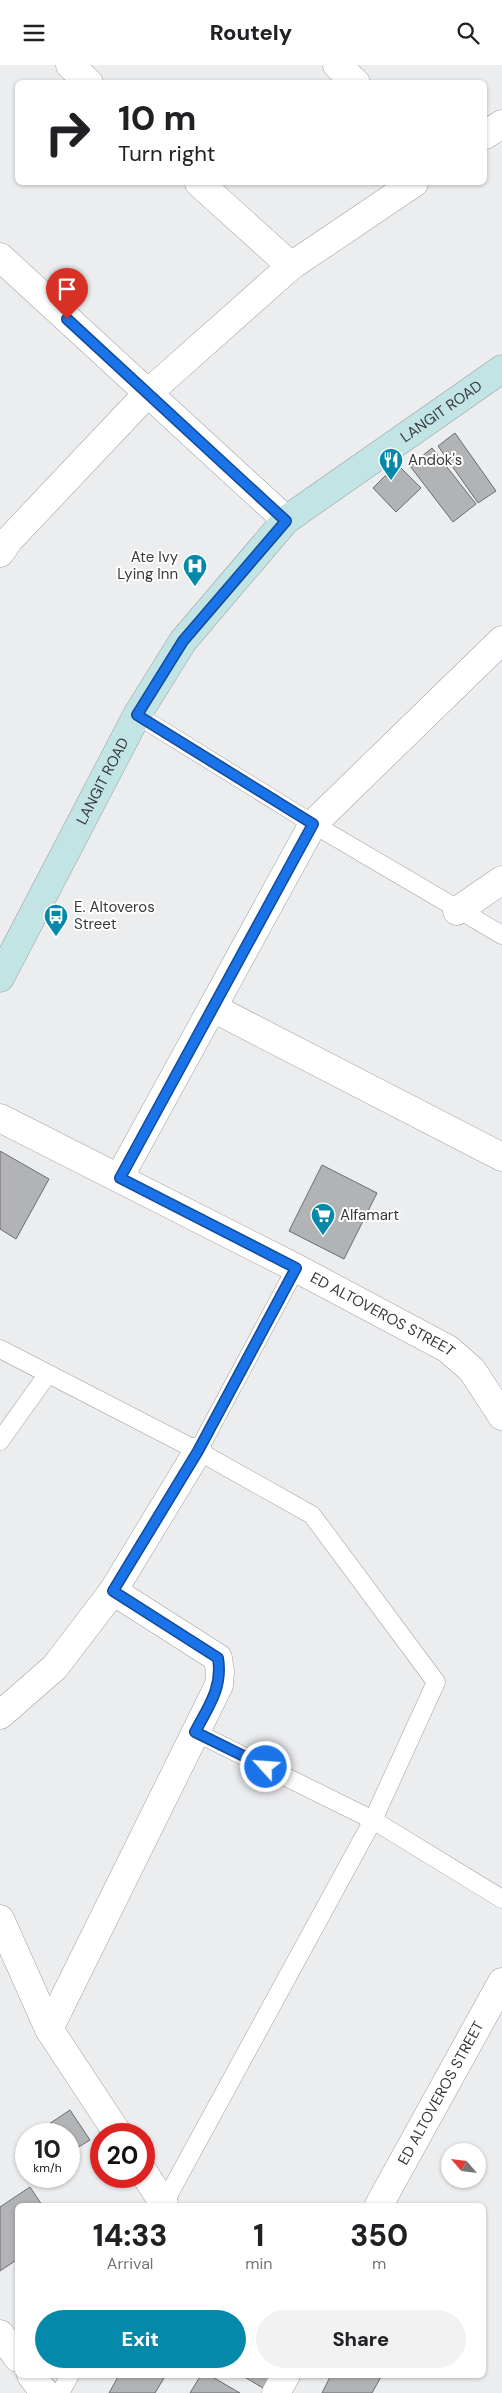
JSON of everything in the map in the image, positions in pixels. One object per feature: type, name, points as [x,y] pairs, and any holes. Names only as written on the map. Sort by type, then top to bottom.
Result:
[{"type":"main road","name":"LANGIT ROAD","points":[[0,978],[137,715],[183,641],[286,521],[502,369]]},
{"type":"street","points":[[70,65],[86,80]]},
{"type":"street","points":[[337,65],[353,80]]},
{"type":"street","points":[[487,134],[502,124]]},
{"type":"street","points":[[201,185],[291,266]]},
{"type":"street","points":[[3,542],[147,393],[291,266],[411,185]]},
{"type":"street","points":[[0,257],[286,521]]},
{"type":"street","points":[[120,1178],[313,824],[502,640]]},
{"type":"street","points":[[457,911],[502,880]]},
{"type":"street","points":[[213,1008],[502,1157]]},
{"type":"street","name":"ED ALTOVEROS STREET","points":[[0,1117],[296,1268],[448,1349],[472,1370],[502,1416]]},
{"type":"street","points":[[0,1715],[55,1667],[113,1591],[198,1451]]},
{"type":"street","points":[[49,2029],[219,1685],[218,1658],[113,1591]]},
{"type":"street","points":[[0,1919],[49,2029],[111,2123]]},
{"type":"street","name":"ED ALTOVEROS STREET","points":[[380,2203],[502,1982]]},
{"type":"street","points":[[154,2188],[163,2203]]},
{"type":"street","points":[[33,2378],[45,2393]]},
{"type":"street","points":[[276,2393],[284,2378]]},
{"type":"lane","points":[[137,715],[457,911],[502,935]]},
{"type":"lane","points":[[198,1451],[296,1268]]},
{"type":"lane","points":[[0,1349],[198,1451],[312,1515],[436,1682],[373,1819],[165,2203]]},
{"type":"lane","points":[[0,1441],[48,1375]]},
{"type":"lane","points":[[195,1732],[373,1819],[502,1899]]},
{"type":"lane","points":[[60,2393],[68,2378]]},
{"type":"building","points":[[455,433],[496,491],[478,503],[438,446]]},
{"type":"building","points":[[432,448],[476,504],[453,522],[410,466]]},
{"type":"building","points":[[397,464],[421,488],[396,512],[373,488]]},
{"type":"building","points":[[0,1151],[49,1179],[16,1239],[0,1229]]},
{"type":"building","points":[[322,1165],[377,1193],[344,1259],[289,1231]]},
{"type":"building","points":[[70,2110],[79,2123],[50,2123]]},
{"type":"building","points":[[80,2125],[90,2140],[80,2146]]},
{"type":"building","points":[[31,2188],[41,2203],[15,2203],[15,2261],[0,2271],[0,2207]]},
{"type":"building","points":[[117,2378],[164,2378],[155,2393],[109,2393]]},
{"type":"building","points":[[199,2378],[214,2378],[240,2393],[190,2393]]},
{"type":"building","points":[[246,2378],[269,2378],[263,2388]]},
{"type":"building","points":[[330,2378],[380,2378],[372,2393],[322,2393]]},
{"type":"place","name":"Andok's","points":[[391,481]]},
{"type":"place","name":"Ate Ivy Lying Inn","points":[[195,587]]},
{"type":"place","name":"E. Altoveros Street","points":[[56,937]]},
{"type":"place","name":"Alfamart","points":[[323,1236]]},
{"type":"route","points":[[67,319],[286,521],[183,641],[137,715],[313,824],[120,1178],[296,1268],[198,1451],[113,1591],[218,1658],[219,1685],[195,1732],[266,1767]]}]
